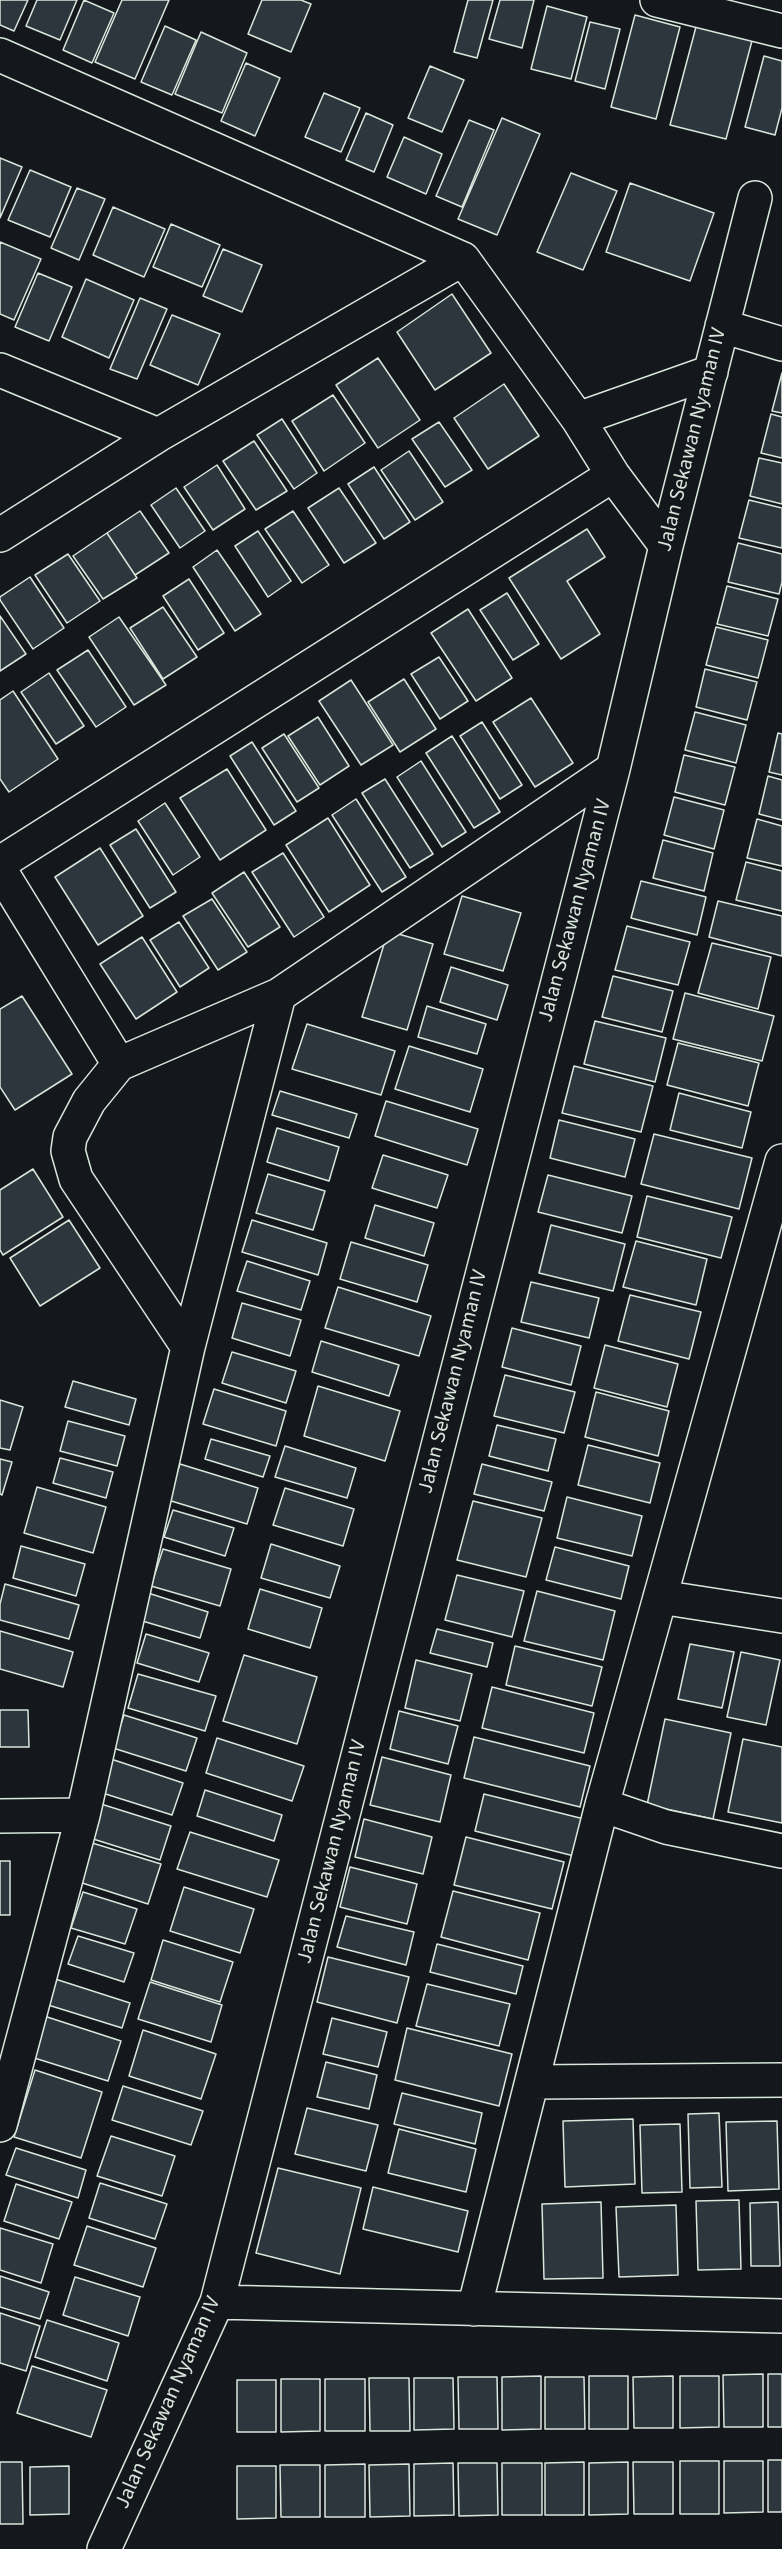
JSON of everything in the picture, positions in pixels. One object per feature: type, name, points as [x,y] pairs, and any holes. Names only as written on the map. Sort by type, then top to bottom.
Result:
[{"type":"street","points":[[657,0],[782,31]]},
{"type":"street","points":[[0,56],[463,259],[578,419],[613,476],[666,546]]},
{"type":"street","name":"Jalan Sekawan Nyaman IV","points":[[104,2549],[217,2302],[613,769],[666,546],[754,198]]},
{"type":"street","points":[[0,535],[158,435],[463,259]]},
{"type":"street","points":[[722,326],[782,344]]},
{"type":"street","points":[[0,370],[158,435]]},
{"type":"street","points":[[578,419],[711,372]]},
{"type":"street","points":[[0,863],[613,476]]},
{"type":"street","points":[[188,1347],[76,1179],[68,1151],[76,1124],[89,1101],[119,1064],[279,995],[613,769]]},
{"type":"street","points":[[0,870],[119,1064]]},
{"type":"street","points":[[0,2125],[8,2056],[83,1815],[188,1347],[279,995]]},
{"type":"street","points":[[474,2309],[602,1804],[782,1161]]},
{"type":"street","points":[[660,1597],[782,1616]]},
{"type":"street","points":[[602,1804],[666,1827],[782,1851]]},
{"type":"street","points":[[0,1816],[83,1815]]},
{"type":"street","points":[[532,2082],[782,2080]]},
{"type":"street","points":[[217,2302],[782,2316]]},
{"type":"building","points":[[0,0],[28,0],[14,31],[0,25]]},
{"type":"building","points":[[37,0],[77,0],[60,40],[26,26]]},
{"type":"building","points":[[84,0],[114,13],[92,63],[63,50]]},
{"type":"building","points":[[122,0],[169,0],[135,79],[95,62]]},
{"type":"building","points":[[262,0],[301,0],[311,4],[291,52],[248,34]]},
{"type":"building","points":[[468,0],[493,0],[477,58],[454,52]]},
{"type":"building","points":[[500,0],[534,0],[522,48],[489,39]]},
{"type":"building","points":[[547,6],[587,17],[571,79],[531,69]]},
{"type":"building","points":[[635,15],[680,27],[656,119],[611,107]]},
{"type":"building","points":[[590,22],[620,29],[605,89],[575,81]]},
{"type":"building","points":[[697,23],[753,37],[726,139],[670,125]]},
{"type":"building","points":[[165,26],[196,40],[172,95],[141,82]]},
{"type":"building","points":[[201,32],[247,53],[222,113],[175,94]]},
{"type":"building","points":[[764,56],[782,61],[782,108],[775,135],[745,127]]},
{"type":"building","points":[[246,63],[280,78],[255,136],[221,121]]},
{"type":"building","points":[[430,66],[464,80],[442,132],[408,118]]},
{"type":"building","points":[[324,93],[360,108],[341,152],[305,137]]},
{"type":"building","points":[[366,113],[393,125],[374,172],[346,160]]},
{"type":"building","points":[[502,118],[540,134],[497,235],[458,219]]},
{"type":"building","points":[[469,120],[494,130],[462,207],[436,196]]},
{"type":"building","points":[[404,137],[442,154],[426,194],[387,177]]},
{"type":"building","points":[[0,158],[22,167],[0,218]]},
{"type":"building","points":[[30,170],[71,187],[50,237],[8,220]]},
{"type":"building","points":[[571,173],[617,191],[583,270],[537,252]]},
{"type":"building","points":[[630,183],[714,213],[690,281],[606,252]]},
{"type":"building","points":[[77,188],[105,199],[79,260],[51,248]]},
{"type":"building","points":[[113,207],[165,229],[144,277],[93,255]]},
{"type":"building","points":[[171,224],[220,245],[202,287],[153,267]]},
{"type":"building","points":[[0,242],[41,259],[14,320],[0,314]]},
{"type":"building","points":[[223,249],[262,265],[242,312],[203,296]]},
{"type":"building","points":[[38,273],[72,287],[49,341],[15,327]]},
{"type":"building","points":[[86,279],[134,300],[109,358],[62,337]]},
{"type":"building","points":[[452,294],[491,353],[435,390],[397,332]]},
{"type":"building","points":[[140,298],[167,309],[137,379],[110,369]]},
{"type":"building","points":[[172,315],[220,334],[198,385],[150,365]]},
{"type":"building","points":[[378,358],[420,420],[378,448],[336,385]]},
{"type":"building","points":[[782,373],[782,413],[772,411]]},
{"type":"building","points":[[504,384],[539,436],[488,469],[454,418]]},
{"type":"building","points":[[333,395],[365,443],[324,471],[292,421]]},
{"type":"building","points":[[771,414],[782,417],[782,458],[761,453]]},
{"type":"building","points":[[282,419],[317,473],[294,489],[257,435]]},
{"type":"building","points":[[439,422],[472,470],[445,487],[412,439]]},
{"type":"building","points":[[254,441],[287,491],[256,510],[223,461]]},
{"type":"building","points":[[409,451],[443,502],[415,520],[381,470]]},
{"type":"building","points":[[759,458],[782,463],[782,504],[750,496]]},
{"type":"building","points":[[217,465],[245,509],[213,530],[184,487]]},
{"type":"building","points":[[374,467],[410,522],[384,539],[348,484]]},
{"type":"building","points":[[176,488],[205,531],[180,548],[151,505]]},
{"type":"building","points":[[339,488],[376,543],[344,563],[308,508]]},
{"type":"building","points":[[749,500],[782,508],[782,548],[739,538]]},
{"type":"building","points":[[140,511],[169,553],[135,575],[107,533]]},
{"type":"building","points":[[293,511],[329,565],[302,583],[265,529]]},
{"type":"building","points":[[587,529],[605,557],[567,581],[600,634],[561,659],[509,578]]},
{"type":"building","points":[[258,531],[291,581],[268,597],[235,546]]},
{"type":"building","points":[[107,533],[137,578],[103,599],[73,556]]},
{"type":"building","points":[[738,543],[782,554],[782,582],[779,594],[728,582]]},
{"type":"building","points":[[217,550],[261,614],[235,631],[193,567]]},
{"type":"building","points":[[68,554],[100,601],[67,623],[35,575]]},
{"type":"building","points":[[30,577],[64,628],[33,649],[0,600],[0,597]]},
{"type":"building","points":[[189,579],[224,633],[198,650],[163,596]]},
{"type":"building","points":[[727,586],[778,599],[768,636],[717,624]]},
{"type":"building","points":[[507,593],[539,644],[513,660],[480,610]]},
{"type":"building","points":[[163,607],[197,657],[163,679],[130,628]]},
{"type":"building","points":[[468,609],[512,678],[476,701],[431,633]]},
{"type":"building","points":[[0,616],[26,654],[0,671]]},
{"type":"building","points":[[119,617],[166,685],[134,705],[89,637]]},
{"type":"building","points":[[716,627],[768,640],[758,678],[706,665]]},
{"type":"building","points":[[88,650],[126,707],[96,727],[57,670]]},
{"type":"building","points":[[439,657],[468,701],[440,719],[411,674]]},
{"type":"building","points":[[705,669],[757,682],[747,720],[696,707]]},
{"type":"building","points":[[49,673],[84,726],[56,744],[21,692]]},
{"type":"building","points":[[404,679],[436,729],[400,752],[368,702]]},
{"type":"building","points":[[351,680],[393,745],[361,765],[319,701]]},
{"type":"building","points":[[13,691],[58,759],[9,792],[0,779],[0,700]]},
{"type":"building","points":[[531,698],[573,763],[535,787],[493,722]]},
{"type":"building","points":[[695,712],[746,725],[736,763],[685,750]]},
{"type":"building","points":[[318,717],[349,766],[320,785],[288,736]]},
{"type":"building","points":[[482,722],[522,785],[500,799],[460,736]]},
{"type":"building","points":[[778,733],[782,734],[782,775],[769,772]]},
{"type":"building","points":[[284,734],[319,788],[297,802],[262,748]]},
{"type":"building","points":[[452,736],[500,812],[474,828],[426,753]]},
{"type":"building","points":[[252,742],[296,811],[274,825],[230,756]]},
{"type":"building","points":[[684,755],[735,767],[725,805],[675,792]]},
{"type":"building","points":[[421,761],[466,832],[442,847],[397,777]]},
{"type":"building","points":[[227,769],[266,830],[220,860],[180,798]]},
{"type":"building","points":[[768,776],[782,780],[782,820],[759,814]]},
{"type":"building","points":[[385,779],[433,854],[410,868],[362,793]]},
{"type":"building","points":[[674,797],[724,810],[714,849],[664,835]]},
{"type":"building","points":[[356,799],[406,877],[382,892],[332,815]]},
{"type":"building","points":[[165,803],[200,857],[173,875],[138,821]]},
{"type":"building","points":[[328,818],[370,885],[329,912],[286,845]]},
{"type":"building","points":[[757,819],[782,826],[782,866],[747,858]]},
{"type":"building","points":[[136,829],[176,892],[150,908],[110,845]]},
{"type":"building","points":[[663,840],[713,853],[704,891],[653,878]]},
{"type":"building","points":[[100,848],[143,916],[98,945],[55,877]]},
{"type":"building","points":[[283,853],[324,917],[294,937],[252,872]]},
{"type":"building","points":[[746,862],[782,871],[782,911],[736,900]]},
{"type":"building","points":[[244,872],[280,927],[248,947],[212,893]]},
{"type":"building","points":[[641,881],[706,897],[697,935],[631,918]]},
{"type":"building","points":[[462,896],[521,913],[503,971],[444,954]]},
{"type":"building","points":[[212,899],[247,952],[218,970],[183,916]]},
{"type":"building","points":[[718,901],[782,916],[782,956],[709,937]]},
{"type":"building","points":[[179,922],[209,968],[180,987],[150,940]]},
{"type":"building","points":[[627,926],[690,942],[678,985],[615,970]]},
{"type":"building","points":[[388,931],[433,944],[407,1030],[362,1017]]},
{"type":"building","points":[[142,937],[177,992],[136,1019],[100,964]]},
{"type":"building","points":[[712,943],[771,957],[758,1009],[698,993]]},
{"type":"building","points":[[451,967],[508,985],[497,1020],[440,1002]]},
{"type":"building","points":[[613,976],[673,991],[662,1032],[602,1017]]},
{"type":"building","points":[[685,993],[774,1016],[762,1061],[673,1039]]},
{"type":"building","points":[[22,996],[72,1074],[15,1110],[0,1087],[0,1009]]},
{"type":"building","points":[[427,1006],[486,1024],[477,1054],[418,1037]]},
{"type":"building","points":[[595,1021],[666,1038],[655,1082],[584,1064]]},
{"type":"building","points":[[307,1024],[395,1051],[381,1095],[292,1069]]},
{"type":"building","points":[[678,1043],[759,1063],[748,1106],[667,1085]]},
{"type":"building","points":[[409,1046],[483,1069],[470,1112],[395,1089]]},
{"type":"building","points":[[574,1066],[653,1086],[641,1132],[562,1113]]},
{"type":"building","points":[[280,1091],[357,1114],[349,1138],[272,1115]]},
{"type":"building","points":[[679,1093],[751,1112],[742,1148],[670,1130]]},
{"type":"building","points":[[386,1101],[478,1129],[467,1165],[375,1136]]},
{"type":"building","points":[[559,1120],[635,1139],[625,1177],[550,1158]]},
{"type":"building","points":[[277,1128],[339,1147],[329,1181],[267,1162]]},
{"type":"building","points":[[654,1134],[752,1158],[739,1209],[641,1184]]},
{"type":"building","points":[[383,1155],[448,1175],[437,1208],[372,1188]]},
{"type":"building","points":[[33,1169],[63,1217],[3,1255],[0,1250],[0,1190]]},
{"type":"building","points":[[268,1174],[325,1191],[313,1230],[256,1213]]},
{"type":"building","points":[[548,1175],[632,1196],[622,1233],[538,1212]]},
{"type":"building","points":[[647,1196],[732,1217],[721,1258],[637,1237]]},
{"type":"building","points":[[375,1205],[434,1223],[424,1256],[365,1238]]},
{"type":"building","points":[[69,1220],[100,1268],[40,1306],[10,1258]]},
{"type":"building","points":[[252,1220],[327,1243],[318,1275],[242,1252]]},
{"type":"building","points":[[551,1225],[625,1244],[613,1291],[539,1273]]},
{"type":"building","points":[[636,1241],[707,1259],[696,1305],[623,1287]]},
{"type":"building","points":[[351,1242],[428,1265],[417,1302],[340,1279]]},
{"type":"building","points":[[247,1261],[310,1281],[301,1310],[237,1291]]},
{"type":"building","points":[[531,1282],[599,1298],[589,1338],[521,1322]]},
{"type":"building","points":[[338,1287],[431,1316],[419,1356],[325,1328]]},
{"type":"building","points":[[630,1295],[701,1312],[689,1359],[618,1341]]},
{"type":"building","points":[[242,1303],[301,1320],[290,1356],[232,1338]]},
{"type":"building","points":[[512,1328],[581,1346],[571,1385],[502,1367]]},
{"type":"building","points":[[321,1341],[399,1365],[389,1396],[312,1372]]},
{"type":"building","points":[[605,1345],[678,1364],[667,1407],[594,1388]]},
{"type":"building","points":[[232,1352],[296,1371],[286,1403],[222,1383]]},
{"type":"building","points":[[505,1375],[575,1392],[564,1433],[494,1416]]},
{"type":"building","points":[[73,1381],[136,1399],[129,1425],[65,1407]]},
{"type":"building","points":[[318,1386],[400,1411],[385,1461],[304,1436]]},
{"type":"building","points":[[214,1389],[286,1411],[276,1446],[203,1424]]},
{"type":"building","points":[[596,1392],[669,1411],[658,1456],[585,1437]]},
{"type":"building","points":[[0,1400],[23,1407],[10,1450],[0,1448]]},
{"type":"building","points":[[68,1421],[125,1436],[117,1466],[60,1451]]},
{"type":"building","points":[[497,1425],[556,1439],[548,1471],[489,1456]]},
{"type":"building","points":[[211,1439],[270,1456],[263,1477],[205,1459]]},
{"type":"building","points":[[588,1445],[660,1463],[650,1503],[578,1485]]},
{"type":"building","points":[[285,1446],[356,1468],[347,1498],[275,1477]]},
{"type":"building","points":[[60,1458],[113,1472],[106,1498],[53,1483]]},
{"type":"building","points":[[0,1459],[12,1462],[2,1495],[0,1494]]},
{"type":"building","points":[[180,1464],[258,1488],[247,1524],[168,1500]]},
{"type":"building","points":[[482,1464],[552,1482],[544,1511],[474,1494]]},
{"type":"building","points":[[37,1487],[106,1507],[93,1553],[24,1533]]},
{"type":"building","points":[[285,1488],[354,1509],[343,1546],[273,1525]]},
{"type":"building","points":[[567,1497],[642,1516],[632,1556],[557,1538]]},
{"type":"building","points":[[473,1501],[542,1518],[526,1577],[457,1560]]},
{"type":"building","points":[[173,1510],[234,1528],[225,1556],[164,1537]]},
{"type":"building","points":[[271,1544],[340,1566],[330,1598],[261,1578]]},
{"type":"building","points":[[21,1546],[85,1564],[76,1596],[13,1578]]},
{"type":"building","points":[[555,1547],[629,1566],[621,1599],[546,1580]]},
{"type":"building","points":[[163,1549],[231,1569],[220,1606],[151,1586]]},
{"type":"building","points":[[457,1575],[524,1591],[512,1637],[445,1620]]},
{"type":"building","points":[[5,1584],[79,1605],[69,1639],[0,1620],[0,1604]]},
{"type":"building","points":[[260,1589],[322,1608],[310,1648],[248,1629]]},
{"type":"building","points":[[537,1591],[615,1611],[603,1660],[524,1641]]},
{"type":"building","points":[[148,1593],[208,1612],[200,1638],[139,1620]]},
{"type":"building","points":[[437,1629],[493,1643],[487,1667],[430,1653]]},
{"type":"building","points":[[0,1631],[73,1652],[63,1687],[0,1669]]},
{"type":"building","points":[[146,1634],[209,1653],[199,1682],[137,1663]]},
{"type":"building","points":[[690,1644],[734,1652],[722,1708],[678,1699]]},
{"type":"building","points":[[515,1646],[602,1667],[592,1706],[506,1685]]},
{"type":"building","points":[[741,1652],[780,1660],[766,1725],[727,1717]]},
{"type":"building","points":[[244,1655],[317,1677],[297,1744],[223,1721]]},
{"type":"building","points":[[416,1660],[472,1674],[460,1721],[405,1708]]},
{"type":"building","points":[[138,1674],[216,1696],[205,1731],[128,1708]]},
{"type":"building","points":[[492,1687],[594,1713],[584,1753],[482,1728]]},
{"type":"building","points":[[0,1710],[28,1710],[29,1747],[0,1747]]},
{"type":"building","points":[[399,1711],[458,1726],[448,1764],[390,1749]]},
{"type":"building","points":[[124,1715],[197,1738],[186,1771],[113,1748]]},
{"type":"building","points":[[665,1719],[731,1733],[713,1819],[647,1805]]},
{"type":"building","points":[[474,1737],[590,1766],[580,1807],[464,1778]]},
{"type":"building","points":[[217,1738],[304,1766],[292,1801],[206,1773]]},
{"type":"building","points":[[743,1739],[782,1747],[782,1823],[728,1812]]},
{"type":"building","points":[[105,1757],[183,1783],[172,1815],[93,1790]]},
{"type":"building","points":[[382,1757],[451,1775],[440,1822],[370,1805]]},
{"type":"building","points":[[205,1790],[282,1815],[274,1841],[197,1816]]},
{"type":"building","points":[[484,1794],[584,1819],[574,1856],[475,1831]]},
{"type":"building","points":[[101,1804],[171,1826],[160,1860],[90,1838]]},
{"type":"building","points":[[364,1819],[432,1837],[423,1874],[355,1857]]},
{"type":"building","points":[[190,1832],[279,1860],[267,1897],[177,1869]]},
{"type":"building","points":[[466,1837],[564,1862],[552,1909],[454,1885]]},
{"type":"building","points":[[89,1842],[161,1864],[148,1904],[76,1881]]},
{"type":"building","points":[[0,1861],[10,1861],[10,1915],[0,1915]]},
{"type":"building","points":[[350,1867],[417,1884],[407,1924],[340,1907]]},
{"type":"building","points":[[184,1887],[254,1909],[240,1953],[170,1931]]},
{"type":"building","points":[[453,1891],[540,1913],[528,1960],[441,1937]]},
{"type":"building","points":[[83,1892],[137,1909],[125,1944],[71,1928]]},
{"type":"building","points":[[346,1916],[414,1932],[406,1965],[337,1947]]},
{"type":"building","points":[[78,1936],[134,1953],[124,1982],[68,1964]]},
{"type":"building","points":[[163,1940],[233,1962],[220,2002],[151,1980]]},
{"type":"building","points":[[437,1944],[523,1966],[516,1994],[430,1972]]},
{"type":"building","points":[[328,1957],[409,1977],[397,2023],[317,2002]]},
{"type":"building","points":[[52,1978],[130,2003],[122,2028],[45,2004]]},
{"type":"building","points":[[150,1982],[222,2005],[211,2042],[138,2019]]},
{"type":"building","points":[[427,1984],[510,2004],[499,2046],[416,2026]]},
{"type":"building","points":[[41,2015],[121,2041],[108,2081],[28,2056]]},
{"type":"building","points":[[332,2018],[387,2032],[378,2067],[323,2054]]},
{"type":"building","points":[[407,2028],[512,2054],[499,2106],[395,2080]]},
{"type":"building","points":[[143,2030],[216,2054],[201,2099],[129,2076]]},
{"type":"building","points":[[326,2062],[377,2075],[369,2109],[317,2097]]},
{"type":"building","points":[[35,2070],[102,2092],[81,2158],[14,2137]]},
{"type":"building","points":[[123,2086],[203,2111],[191,2145],[112,2120]]},
{"type":"building","points":[[402,2093],[482,2113],[475,2144],[394,2124]]},
{"type":"building","points":[[307,2108],[378,2125],[366,2171],[295,2154]]},
{"type":"building","points":[[719,2113],[722,2187],[690,2188],[688,2114]]},
{"type":"building","points":[[633,2119],[635,2184],[565,2187],[563,2121]]},
{"type":"building","points":[[777,2121],[779,2189],[728,2191],[726,2122]]},
{"type":"building","points":[[680,2124],[682,2192],[642,2193],[640,2125]]},
{"type":"building","points":[[399,2129],[476,2149],[466,2192],[388,2173]]},
{"type":"building","points":[[111,2136],[175,2156],[162,2196],[97,2176]]},
{"type":"building","points":[[16,2148],[86,2170],[78,2198],[6,2175]]},
{"type":"building","points":[[278,2168],[361,2188],[340,2274],[256,2253]]},
{"type":"building","points":[[100,2183],[167,2204],[155,2239],[89,2218]]},
{"type":"building","points":[[16,2184],[72,2202],[59,2239],[4,2221]]},
{"type":"building","points":[[373,2187],[468,2211],[458,2252],[363,2229]]},
{"type":"building","points":[[739,2200],[741,2269],[698,2270],[696,2201]]},
{"type":"building","points":[[601,2202],[603,2278],[544,2279],[542,2204]]},
{"type":"building","points":[[778,2202],[780,2266],[751,2266],[750,2203]]},
{"type":"building","points":[[676,2205],[678,2275],[619,2277],[616,2207]]},
{"type":"building","points":[[87,2226],[156,2248],[143,2287],[74,2265]]},
{"type":"building","points":[[0,2228],[53,2244],[41,2283],[0,2270]]},
{"type":"building","points":[[0,2276],[49,2292],[40,2319],[0,2307]]},
{"type":"building","points":[[75,2277],[140,2297],[128,2336],[63,2315]]},
{"type":"building","points":[[0,2313],[40,2326],[26,2371],[0,2363]]},
{"type":"building","points":[[47,2320],[119,2343],[107,2381],[35,2357]]},
{"type":"building","points":[[32,2366],[107,2390],[91,2437],[17,2413]]},
{"type":"building","points":[[763,2374],[763,2427],[724,2427],[723,2375]]},
{"type":"building","points":[[768,2374],[782,2374],[782,2427],[768,2427]]},
{"type":"building","points":[[541,2376],[541,2429],[502,2430],[502,2377]]},
{"type":"building","points":[[589,2376],[628,2376],[628,2429],[589,2429]]},
{"type":"building","points":[[673,2376],[673,2428],[634,2428],[633,2377]]},
{"type":"building","points":[[680,2376],[719,2376],[719,2427],[680,2428]]},
{"type":"building","points":[[458,2377],[497,2377],[498,2429],[459,2429]]},
{"type":"building","points":[[545,2377],[584,2377],[585,2429],[545,2429]]},
{"type":"building","points":[[369,2378],[409,2378],[410,2431],[370,2431]]},
{"type":"building","points":[[414,2378],[453,2378],[454,2429],[414,2430]]},
{"type":"building","points":[[281,2379],[320,2379],[320,2431],[281,2432]]},
{"type":"building","points":[[325,2379],[365,2379],[365,2431],[325,2431]]},
{"type":"building","points":[[237,2380],[276,2380],[276,2432],[237,2432]]},
{"type":"building","points":[[768,2460],[782,2460],[782,2512],[768,2512]]},
{"type":"building","points":[[680,2461],[719,2461],[719,2514],[680,2514]]},
{"type":"building","points":[[724,2461],[763,2461],[763,2512],[724,2513]]},
{"type":"building","points":[[0,2462],[22,2462],[23,2524],[0,2524]]},
{"type":"building","points":[[584,2462],[584,2515],[545,2515],[545,2463]]},
{"type":"building","points":[[628,2462],[628,2514],[589,2515],[589,2463]]},
{"type":"building","points":[[633,2462],[673,2462],[673,2514],[634,2514]]},
{"type":"building","points":[[453,2463],[454,2515],[414,2516],[414,2464]]},
{"type":"building","points":[[458,2463],[497,2463],[498,2515],[459,2516]]},
{"type":"building","points":[[502,2463],[542,2463],[542,2515],[502,2515]]},
{"type":"building","points":[[365,2464],[365,2517],[325,2517],[325,2465]]},
{"type":"building","points":[[409,2464],[410,2516],[370,2517],[369,2465]]},
{"type":"building","points":[[280,2465],[320,2465],[320,2517],[281,2517]]},
{"type":"building","points":[[69,2466],[69,2514],[30,2515],[30,2467]]},
{"type":"building","points":[[237,2466],[276,2466],[276,2518],[237,2519]]}]
